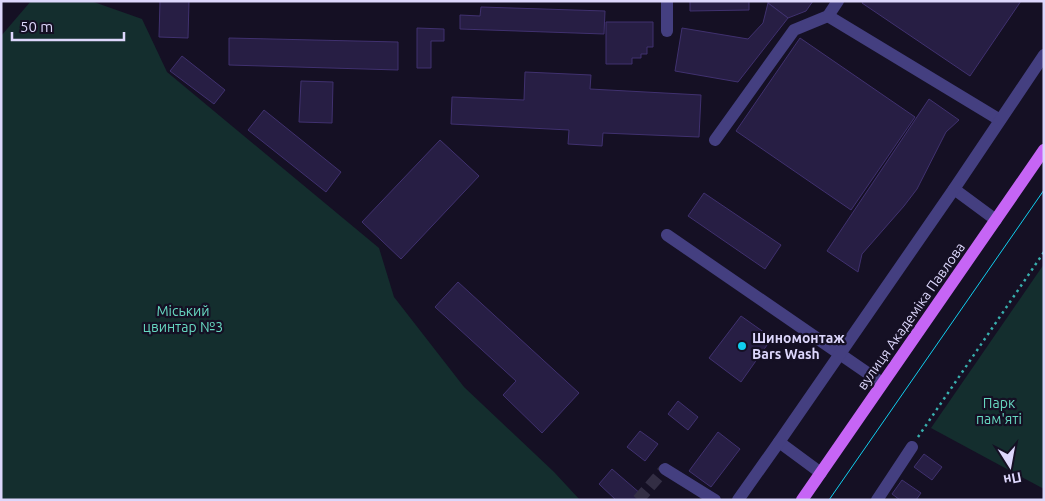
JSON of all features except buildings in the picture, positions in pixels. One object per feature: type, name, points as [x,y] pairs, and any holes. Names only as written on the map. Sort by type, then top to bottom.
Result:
[{"type":"main road","name":"вулиця Академіка Павлова","points":[[802,500],[1044,150]]},
{"type":"street","points":[[667,1],[667,31]]},
{"type":"street","points":[[715,140],[794,30],[828,16],[838,1]]},
{"type":"street","points":[[828,16],[1000,120]]},
{"type":"street","points":[[738,500],[954,189],[1044,55]]},
{"type":"street","points":[[954,189],[996,220]]},
{"type":"street","points":[[668,235],[882,383]]},
{"type":"street","points":[[779,442],[821,473]]},
{"type":"street","points":[[877,500],[912,447]]},
{"type":"street","points":[[665,469],[715,500]]},
{"type":"path","points":[[912,447],[927,422],[1044,252]]},
{"type":"green space","name":"Міський цвинтар №3","points":[[31,1],[91,1],[142,19],[167,72],[379,248],[394,297],[464,387],[554,472],[580,500],[1,500],[1,36]]},
{"type":"green space","name":"Парк пам'яті","points":[[1044,264],[1044,489],[931,428]]},
{"type":"tunnel","points":[[638,500],[665,469]]},
{"type":"tram line","points":[[829,500],[1044,190]]},
{"type":"place","name":"Шиномонтаж Bars Wash","points":[[742,346]]}]
